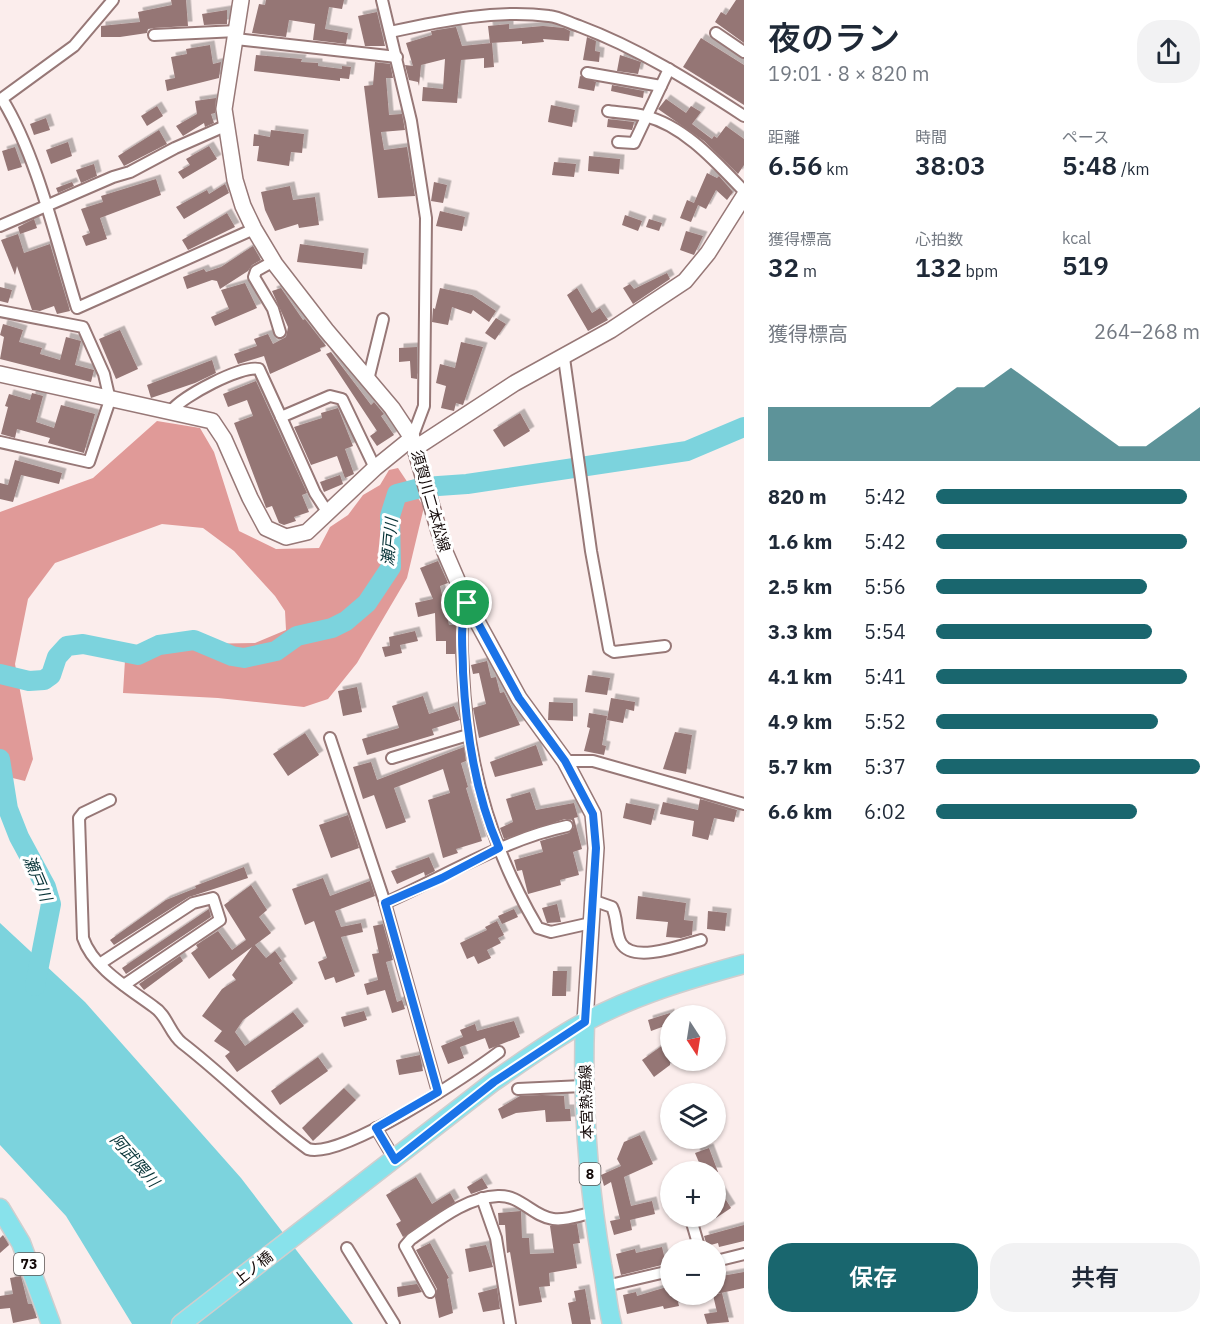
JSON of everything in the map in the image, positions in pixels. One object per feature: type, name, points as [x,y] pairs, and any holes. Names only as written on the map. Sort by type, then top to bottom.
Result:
[{"type":"main road","name":"須賀川二本松線","points":[[241,0],[225,109],[225,126],[235,180],[254,229],[274,261],[369,380],[416,448],[445,552],[467,603],[519,698],[565,761],[590,804],[597,829],[585,1022]]},
{"type":"main road","points":[[0,374],[212,421],[218,427],[250,498],[270,531],[286,537],[299,536],[328,513],[375,468],[416,448],[515,383],[564,358],[685,281],[708,253],[744,194]]},
{"type":"main road","points":[[395,1160],[494,1082],[585,1022],[657,990],[744,964]]},
{"type":"main road","name":"本宮熱海線","points":[[585,1022],[583,1086],[594,1212],[612,1324]]},
{"type":"main road","name":"上ノ橋","points":[[181,1324],[395,1160]]},
{"type":"main road","name":"73","points":[[0,1208],[21,1243],[51,1324]]},
{"type":"street","points":[[0,442],[89,462],[110,400],[104,374],[83,327],[46,206],[17,128],[1,99],[74,46],[113,0]]},
{"type":"street","points":[[382,0],[398,57],[426,218],[424,406],[416,448]]},
{"type":"street","points":[[390,32],[460,18],[551,16],[594,32],[669,69],[744,116]]},
{"type":"street","points":[[716,33],[744,52]]},
{"type":"street","points":[[154,35],[236,35],[398,57]]},
{"type":"street","points":[[618,142],[634,142],[669,69]]},
{"type":"street","points":[[587,73],[661,86]]},
{"type":"street","points":[[608,111],[647,116],[704,150],[744,194]]},
{"type":"street","points":[[0,226],[113,177],[130,172],[175,148],[225,126]]},
{"type":"street","points":[[77,308],[254,229]]},
{"type":"street","points":[[274,261],[256,272],[254,277],[273,309],[280,332]]},
{"type":"street","points":[[0,311],[83,327]]},
{"type":"street","points":[[369,380],[383,319]]},
{"type":"street","points":[[564,358],[579,474],[609,649],[614,652],[665,646]]},
{"type":"street","points":[[171,411],[181,400],[200,390],[254,368],[262,371],[315,493],[328,513]]},
{"type":"street","points":[[281,417],[330,396],[342,399],[375,468]]},
{"type":"street","points":[[467,603],[461,621],[461,641],[468,735],[483,801],[499,848],[538,928],[551,932],[591,923]]},
{"type":"street","points":[[392,758],[468,735]]},
{"type":"street","points":[[330,738],[385,903],[438,1092]]},
{"type":"street","points":[[565,761],[593,761],[744,804]]},
{"type":"street","points":[[110,800],[83,813],[79,818],[83,938],[86,946],[124,985],[155,1007],[180,1042],[308,1149],[312,1151],[333,1145],[376,1128],[438,1092],[499,1052]]},
{"type":"street","points":[[385,903],[442,878],[499,848],[545,831],[567,826]]},
{"type":"street","points":[[101,963],[193,903],[213,898],[220,920],[124,985]]},
{"type":"street","points":[[592,900],[612,907],[620,942],[630,951],[656,952],[701,940]]},
{"type":"street","points":[[518,1089],[583,1086]]},
{"type":"street","points":[[376,1128],[395,1160]]},
{"type":"street","points":[[430,1292],[405,1246],[411,1239],[428,1228],[482,1198],[497,1196],[514,1199],[553,1219],[594,1212]]},
{"type":"street","points":[[482,1198],[496,1238],[510,1324]]},
{"type":"street","points":[[347,1248],[394,1324]]},
{"type":"street","points":[[726,1258],[744,1254]]},
{"type":"street","points":[[606,1286],[660,1273]]},
{"type":"shaded area","points":[[157,421],[200,428],[214,452],[239,531],[276,549],[319,548],[330,527],[348,515],[363,495],[380,485],[389,470],[398,468],[424,507],[407,578],[357,663],[328,699],[304,707],[218,698],[123,693],[125,660],[193,644],[255,643],[286,630],[285,611],[275,596],[234,551],[203,528],[162,524],[55,563],[28,599],[15,664],[33,759],[25,781],[0,775],[0,512],[93,478]]},
{"type":"water","name":"阿武隈川","points":[[0,923],[85,1002],[241,1178],[353,1324],[132,1324],[66,1216],[0,1145]]},
{"type":"building","points":[[171,0],[186,0],[188,26],[154,28],[148,29],[147,33],[120,37],[101,37],[101,26],[140,22],[138,12],[172,5]]},
{"type":"building","points":[[266,0],[344,0],[342,9],[329,7],[325,29],[348,33],[346,44],[313,40],[315,24],[289,20],[286,37],[252,33],[259,4],[265,5]]},
{"type":"building","points":[[736,0],[744,0],[744,43],[715,22],[721,12],[726,15]]},
{"type":"building","points":[[227,10],[227,24],[204,25],[202,14]]},
{"type":"building","points":[[377,12],[385,46],[365,46],[358,16]]},
{"type":"building","points":[[509,24],[509,29],[543,26],[564,28],[570,31],[569,41],[543,39],[544,42],[522,44],[522,41],[490,43],[488,26]]},
{"type":"building","points":[[456,27],[462,46],[492,43],[494,67],[484,68],[484,58],[461,60],[457,103],[422,101],[423,87],[443,89],[445,59],[421,65],[419,86],[418,82],[409,80],[405,65],[413,66],[406,43],[432,35],[431,31]]},
{"type":"building","points":[[587,37],[596,41],[595,51],[600,52],[599,62],[583,60]]},
{"type":"building","points":[[701,38],[744,65],[744,105],[683,67]]},
{"type":"building","points":[[210,45],[213,64],[221,62],[219,78],[167,91],[165,80],[175,78],[171,57],[187,54],[186,49]]},
{"type":"building","points":[[256,55],[302,59],[301,62],[318,63],[318,66],[342,69],[342,66],[351,67],[349,79],[340,78],[340,81],[254,71]]},
{"type":"building","points":[[620,55],[641,62],[638,74],[617,71]]},
{"type":"building","points":[[375,62],[390,64],[393,78],[386,78],[389,115],[402,114],[405,130],[381,132],[384,150],[407,147],[415,196],[378,198],[364,86],[373,85]]},
{"type":"building","points":[[580,76],[596,82],[594,91],[578,88]]},
{"type":"building","points":[[612,85],[644,91],[643,98],[611,91]]},
{"type":"building","points":[[216,98],[215,113],[211,114],[214,123],[205,127],[204,123],[183,136],[176,126],[197,114],[195,101]]},
{"type":"building","points":[[666,99],[686,113],[691,106],[701,112],[692,124],[712,139],[714,136],[717,138],[726,126],[744,139],[744,165],[738,174],[704,141],[658,109]]},
{"type":"building","points":[[551,105],[575,110],[572,127],[548,122]]},
{"type":"building","points":[[157,106],[163,116],[147,126],[141,116]]},
{"type":"building","points":[[46,118],[50,130],[34,135],[30,124]]},
{"type":"building","points":[[608,119],[634,122],[632,130],[607,127]]},
{"type":"building","points":[[159,130],[167,144],[124,166],[118,156]]},
{"type":"building","points":[[271,130],[304,134],[302,153],[291,152],[289,166],[257,161],[259,146],[253,146],[254,134],[270,137]]},
{"type":"building","points":[[68,142],[72,156],[51,164],[46,150]]},
{"type":"building","points":[[209,146],[217,159],[183,179],[178,172],[190,165],[186,159]]},
{"type":"building","points":[[15,147],[22,167],[8,171],[2,151]]},
{"type":"building","points":[[589,156],[620,159],[619,174],[588,171]]},
{"type":"building","points":[[554,162],[576,164],[574,177],[552,175]]},
{"type":"building","points":[[94,164],[97,176],[81,183],[76,170]]},
{"type":"building","points":[[707,173],[717,178],[719,176],[733,192],[727,200],[716,190],[706,209],[698,205],[691,222],[680,218],[687,200],[694,203]]},
{"type":"building","points":[[156,179],[161,195],[100,218],[107,239],[86,246],[82,236],[90,233],[81,209],[103,202],[101,196]]},
{"type":"building","points":[[72,182],[74,186],[58,193],[56,188]]},
{"type":"building","points":[[434,182],[447,185],[443,203],[431,201]]},
{"type":"building","points":[[225,184],[229,193],[184,219],[176,207],[207,190],[209,194]]},
{"type":"building","points":[[290,186],[293,200],[315,197],[319,225],[299,228],[298,224],[275,231],[265,210],[261,192]]},
{"type":"building","points":[[440,211],[465,217],[462,231],[436,226]]},
{"type":"building","points":[[227,213],[235,227],[188,250],[182,240]]},
{"type":"building","points":[[625,215],[642,221],[638,231],[622,225]]},
{"type":"building","points":[[34,219],[37,228],[20,234],[18,227]]},
{"type":"building","points":[[649,219],[662,223],[659,231],[646,227]]},
{"type":"building","points":[[686,231],[703,236],[694,255],[680,250]]},
{"type":"building","points":[[18,234],[24,253],[50,244],[70,311],[57,314],[54,306],[40,311],[32,310],[17,266],[15,275],[1,240]]},
{"type":"building","points":[[300,244],[364,253],[362,269],[297,262]]},
{"type":"building","points":[[253,246],[261,260],[252,265],[248,271],[220,289],[217,281],[212,280],[187,289],[183,277],[204,269],[206,272],[221,267]]},
{"type":"building","points":[[667,273],[670,279],[633,304],[623,288],[630,284],[634,289]]},
{"type":"building","points":[[245,283],[257,308],[215,326],[211,317],[229,309],[221,290]]},
{"type":"building","points":[[0,287],[12,290],[8,303],[0,301]]},
{"type":"building","points":[[281,288],[303,320],[305,319],[326,346],[320,348],[321,351],[270,374],[264,356],[238,364],[234,354],[257,346],[254,339],[268,334],[273,344],[286,337],[288,327],[272,291]]},
{"type":"building","points":[[440,288],[472,295],[496,311],[489,322],[473,310],[471,314],[452,307],[448,325],[432,322],[433,308],[435,309]]},
{"type":"building","points":[[577,288],[592,313],[600,308],[608,320],[588,331],[567,295]]},
{"type":"building","points":[[496,318],[506,324],[495,340],[485,333]]},
{"type":"building","points":[[3,324],[23,330],[19,342],[42,348],[40,354],[60,360],[66,337],[81,341],[75,365],[94,370],[91,382],[0,359],[4,337],[0,335]]},
{"type":"building","points":[[120,330],[138,369],[116,379],[99,339]]},
{"type":"building","points":[[461,342],[483,347],[463,405],[456,403],[454,411],[441,408],[446,386],[436,383],[440,364],[455,368]]},
{"type":"building","points":[[417,347],[417,379],[411,378],[410,361],[399,362],[399,348]]},
{"type":"building","points":[[331,352],[371,405],[374,402],[384,414],[381,416],[394,435],[377,446],[370,436],[377,431],[326,354]]},
{"type":"building","points":[[212,360],[216,373],[151,398],[147,385]]},
{"type":"building","points":[[256,381],[307,493],[302,495],[309,512],[294,517],[296,521],[284,525],[279,523],[272,506],[266,508],[234,423],[253,416],[247,400],[228,407],[223,394]]},
{"type":"building","points":[[32,393],[43,396],[36,422],[54,428],[61,405],[95,414],[84,453],[48,443],[50,438],[17,429],[15,438],[1,434],[9,394],[30,400]]},
{"type":"building","points":[[338,408],[353,446],[345,449],[354,474],[345,478],[337,456],[311,465],[294,427],[322,418],[321,413]]},
{"type":"building","points":[[520,413],[530,431],[504,447],[493,430]]},
{"type":"building","points":[[15,460],[62,473],[59,484],[21,475],[13,502],[0,499],[0,483],[8,485]]},
{"type":"building","points":[[340,475],[343,484],[324,492],[320,482]]},
{"type":"building","points":[[438,561],[448,583],[440,586],[449,625],[455,625],[455,654],[446,654],[446,641],[436,641],[435,613],[418,617],[415,603],[433,599],[420,568]]},
{"type":"building","points":[[415,631],[418,641],[400,645],[402,653],[385,657],[382,647],[390,646],[389,637]]},
{"type":"building","points":[[487,661],[491,678],[496,677],[500,693],[504,692],[520,725],[479,738],[473,708],[486,704],[479,673],[473,674],[471,665]]},
{"type":"building","points":[[588,675],[610,678],[607,695],[585,692]]},
{"type":"building","points":[[357,687],[362,712],[343,716],[338,691]]},
{"type":"building","points":[[423,696],[429,714],[454,706],[460,720],[432,729],[434,735],[367,755],[362,739],[399,728],[392,706]]},
{"type":"building","points":[[611,698],[635,702],[634,711],[626,709],[623,723],[607,720]]},
{"type":"building","points":[[549,702],[573,703],[573,721],[548,720]]},
{"type":"building","points":[[589,713],[607,716],[602,745],[606,746],[604,755],[584,751],[590,728],[587,727]]},
{"type":"building","points":[[675,732],[692,735],[686,774],[663,769]]},
{"type":"building","points":[[305,733],[319,755],[288,776],[273,754]]},
{"type":"building","points":[[536,745],[543,765],[495,777],[490,762]]},
{"type":"building","points":[[464,747],[466,761],[461,763],[482,841],[456,849],[458,853],[443,858],[428,800],[450,793],[443,769],[394,788],[406,822],[386,829],[374,795],[363,799],[353,767],[371,762],[377,780]]},
{"type":"building","points":[[530,792],[536,810],[574,803],[578,817],[574,818],[582,849],[573,852],[579,875],[560,880],[561,885],[528,894],[522,870],[517,871],[514,860],[543,852],[540,841],[569,833],[574,827],[572,820],[565,819],[504,839],[500,828],[513,822],[506,799]]},
{"type":"building","points":[[700,799],[737,810],[734,822],[714,818],[708,840],[692,836],[694,821],[660,814],[663,802],[698,810]]},
{"type":"building","points":[[626,803],[655,809],[651,825],[623,818]]},
{"type":"building","points":[[348,815],[359,848],[331,858],[319,825]]},
{"type":"building","points":[[429,857],[435,871],[425,876],[424,872],[397,884],[391,871]]},
{"type":"building","points":[[244,867],[248,878],[189,897],[114,945],[110,940],[166,900],[196,888],[195,886]]},
{"type":"building","points":[[323,878],[330,896],[370,881],[375,896],[335,911],[341,927],[361,923],[363,932],[341,937],[355,976],[336,983],[334,977],[325,980],[318,962],[327,958],[314,921],[305,925],[292,889]]},
{"type":"building","points":[[251,885],[267,910],[259,917],[271,933],[255,945],[266,958],[275,951],[282,961],[279,963],[293,983],[243,1020],[235,1032],[245,1046],[293,1012],[304,1026],[237,1072],[225,1056],[230,1052],[214,1041],[222,1031],[202,1016],[222,989],[236,980],[232,975],[252,947],[209,979],[191,953],[198,948],[196,945],[218,931],[232,950],[246,940],[224,905]]},
{"type":"building","points":[[638,896],[686,903],[684,920],[693,921],[692,935],[681,938],[666,937],[668,922],[636,919]]},
{"type":"building","points":[[557,904],[561,922],[547,923],[542,908]]},
{"type":"building","points":[[209,909],[211,917],[126,974],[122,968]]},
{"type":"building","points":[[514,909],[518,917],[502,924],[498,916]]},
{"type":"building","points":[[708,911],[727,913],[725,931],[707,929]]},
{"type":"building","points":[[497,921],[504,935],[498,938],[501,943],[487,950],[491,958],[478,964],[474,956],[467,959],[460,943],[487,930],[485,927]]},
{"type":"building","points":[[383,924],[393,960],[386,962],[397,1002],[402,1000],[405,1009],[392,1013],[385,990],[367,995],[364,984],[378,980],[372,954],[379,953],[373,926]]},
{"type":"building","points":[[180,956],[183,961],[144,990],[139,984]]},
{"type":"building","points":[[553,971],[567,971],[566,996],[552,996]]},
{"type":"building","points":[[364,1011],[367,1020],[344,1027],[341,1017]]},
{"type":"building","points":[[660,1016],[660,1028],[651,1031],[648,1020]]},
{"type":"building","points":[[514,1021],[520,1037],[489,1049],[485,1038],[460,1047],[464,1058],[448,1064],[441,1046],[463,1037],[460,1030],[475,1024],[477,1031]]},
{"type":"building","points":[[660,1047],[660,1071],[662,1071],[654,1077],[642,1060]]},
{"type":"building","points":[[420,1055],[423,1071],[399,1075],[396,1060]]},
{"type":"building","points":[[318,1057],[328,1071],[280,1105],[271,1091]]},
{"type":"building","points":[[344,1088],[356,1100],[313,1141],[302,1128]]},
{"type":"building","points":[[520,1096],[564,1096],[565,1109],[570,1109],[571,1121],[546,1122],[545,1110],[516,1113],[502,1119],[498,1109]]},
{"type":"building","points":[[640,1135],[653,1164],[624,1177],[631,1206],[652,1201],[655,1214],[630,1220],[632,1230],[614,1235],[610,1221],[620,1219],[611,1182],[604,1186],[601,1175],[621,1166],[617,1159],[624,1142]]},
{"type":"building","points":[[709,1149],[714,1161],[698,1161],[695,1153]]},
{"type":"building","points":[[416,1177],[432,1204],[450,1193],[455,1202],[403,1237],[396,1224],[401,1221],[386,1195]]},
{"type":"building","points":[[482,1178],[488,1188],[471,1194],[467,1187]]},
{"type":"building","points":[[726,1200],[731,1208],[726,1211]]},
{"type":"building","points":[[521,1211],[522,1238],[529,1238],[530,1254],[554,1253],[550,1226],[577,1224],[580,1243],[573,1244],[577,1268],[549,1273],[550,1286],[539,1287],[542,1302],[519,1306],[510,1252],[507,1253],[505,1225],[499,1225],[498,1213]]},
{"type":"building","points":[[744,1225],[744,1241],[726,1245],[726,1239],[705,1239],[704,1236]]},
{"type":"building","points":[[3,1235],[9,1245],[0,1253],[0,1238]]},
{"type":"building","points":[[430,1243],[449,1278],[447,1279],[453,1313],[439,1318],[435,1297],[437,1289],[416,1250]]},
{"type":"building","points":[[486,1245],[493,1267],[469,1272],[465,1249]]},
{"type":"building","points":[[660,1247],[660,1265],[621,1275],[616,1254],[635,1249],[636,1253]]},
{"type":"building","points":[[744,1272],[744,1288],[726,1292],[726,1275]]},
{"type":"building","points":[[21,1276],[28,1304],[32,1304],[37,1318],[13,1323],[10,1308],[0,1309],[0,1296],[13,1294],[10,1278]]},
{"type":"building","points":[[417,1284],[422,1292],[398,1297],[397,1287]]},
{"type":"building","points":[[497,1288],[500,1309],[483,1312],[478,1293]]},
{"type":"building","points":[[585,1289],[591,1324],[572,1324],[568,1303],[576,1301],[574,1291]]},
{"type":"building","points":[[660,1289],[660,1305],[679,1306],[664,1309],[663,1306],[627,1314],[623,1295],[636,1292],[637,1296]]},
{"type":"building","points":[[715,1305],[725,1305],[729,1322],[707,1324],[704,1314],[717,1312]]},
{"type":"waterway","name":"瀬戸川","points":[[0,674],[29,681],[44,680],[51,675],[57,657],[67,646],[83,644],[138,655],[159,645],[194,640],[232,656],[244,658],[276,651],[297,636],[332,628],[346,621],[367,603],[391,567],[390,516],[397,494],[424,487],[467,484],[687,451],[744,427]]},
{"type":"waterway","name":"瀬戸川","points":[[0,759],[8,809],[19,837],[46,887],[51,904],[35,986]]},
{"type":"route","points":[[467,603],[519,698],[565,761],[584,792],[593,814],[597,829],[585,1022],[537,1051],[494,1082],[395,1160],[376,1128],[410,1111],[438,1092],[417,1024],[385,903],[442,878],[499,848],[491,831],[483,801],[466,723],[461,621],[467,603]]}]
